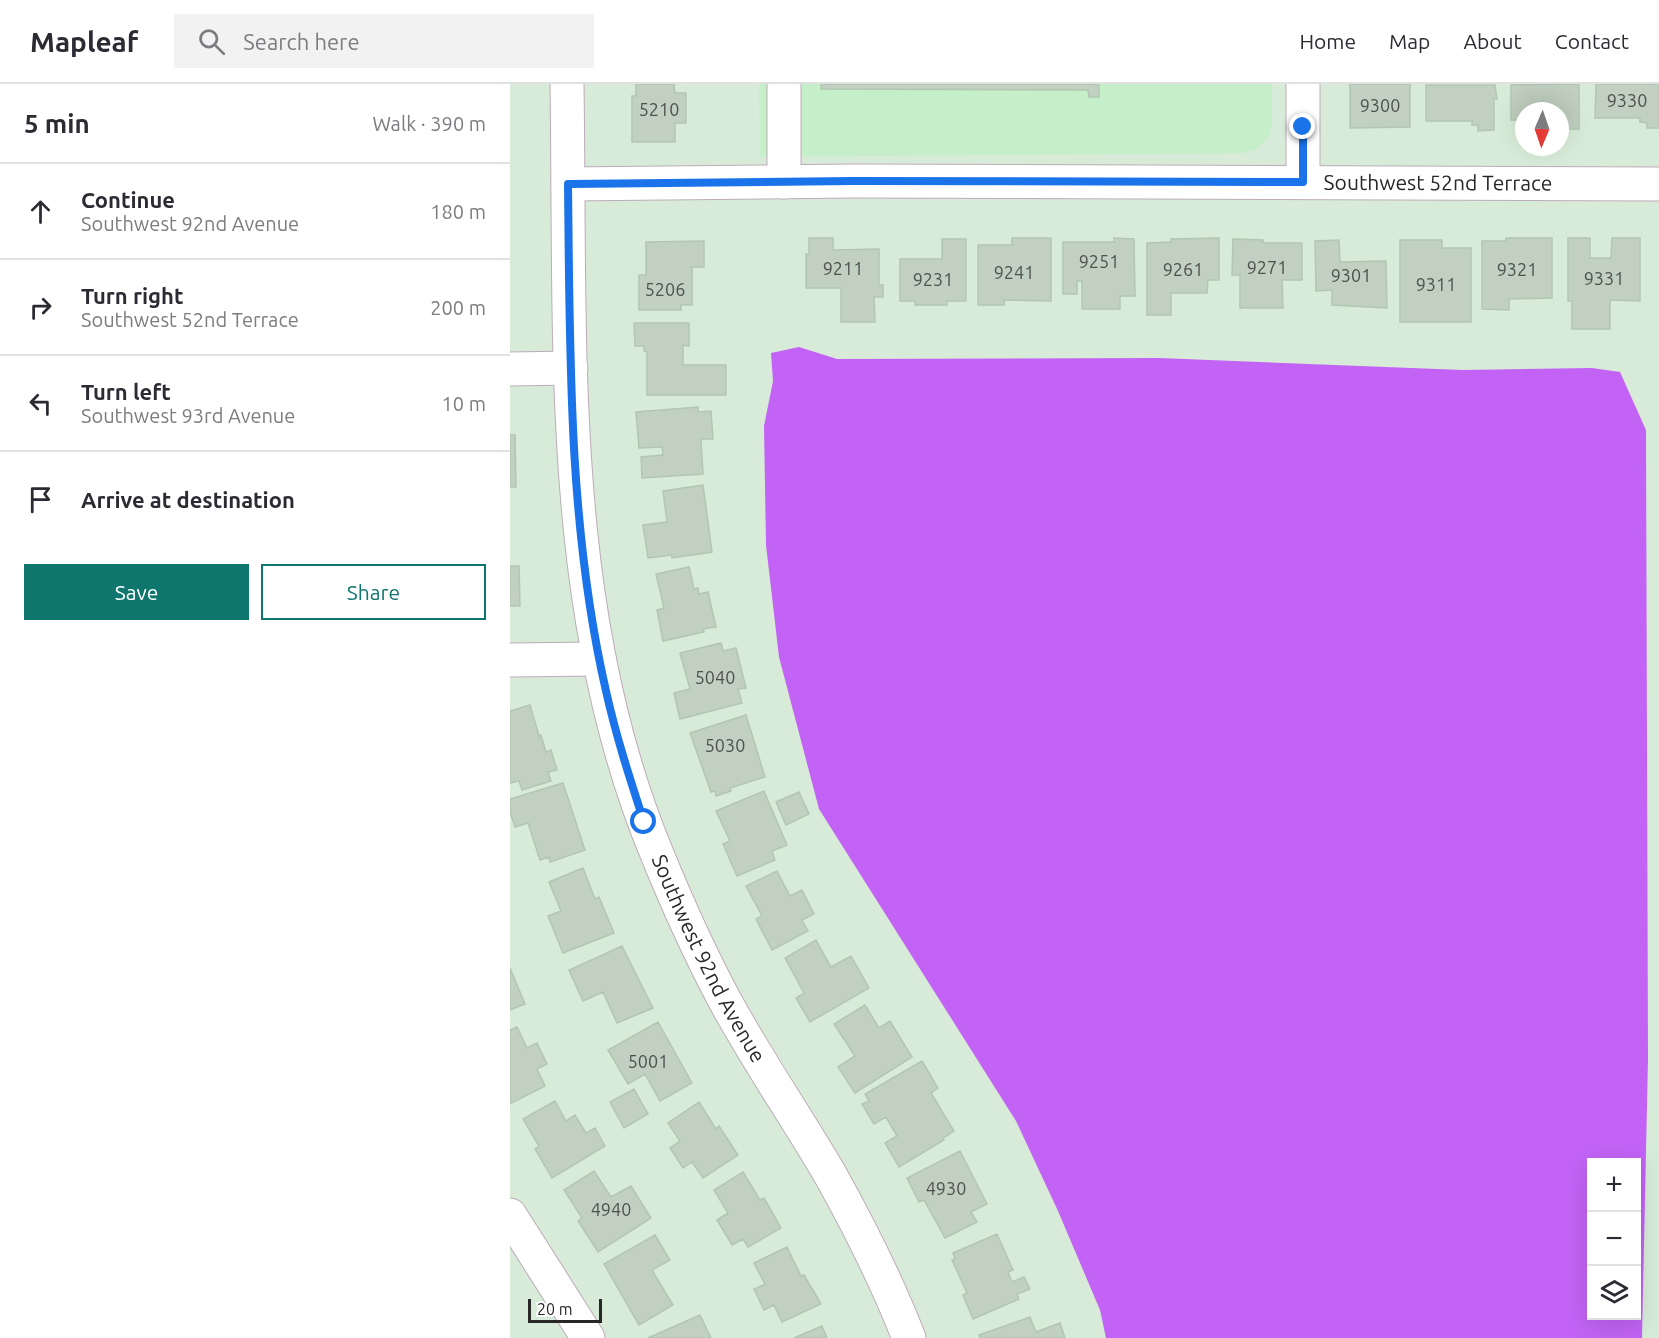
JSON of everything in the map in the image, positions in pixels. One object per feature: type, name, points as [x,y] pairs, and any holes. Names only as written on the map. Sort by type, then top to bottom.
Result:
[{"type":"street","name":"Southwest 92nd Avenue","points":[[567,84],[571,368],[578,504],[600,659],[614,726],[634,792],[674,893],[724,1000],[858,1226],[909,1338]]},
{"type":"street","points":[[784,84],[784,182]]},
{"type":"street","points":[[1302,84],[1303,182]]},
{"type":"street","name":"Southwest 52nd Terrace","points":[[568,184],[784,182],[1659,184]]},
{"type":"street","points":[[510,369],[571,368]]},
{"type":"street","points":[[510,660],[600,659]]},
{"type":"street","points":[[510,1215],[588,1338]]},
{"type":"shaded area","points":[[759,84],[1272,84],[1272,125],[1268,138],[1257,149],[1244,153],[760,157]]},
{"type":"shaded area","points":[[799,347],[837,359],[1159,358],[1463,370],[1592,368],[1620,372],[1646,430],[1648,1059],[1642,1338],[1106,1338],[1100,1310],[1058,1211],[1016,1121],[819,809],[779,657],[766,545],[764,426],[773,381],[771,353]]},
{"type":"building","points":[[636,84],[674,84],[675,93],[686,93],[686,123],[675,123],[675,142],[632,142],[632,96],[636,96]]},
{"type":"building","points":[[821,84],[1099,84],[1099,97],[1089,97],[1088,90],[821,89]]},
{"type":"building","points":[[1350,84],[1410,84],[1410,127],[1350,128]]},
{"type":"building","points":[[1579,84],[1579,129],[1569,129],[1569,102],[1515,102],[1515,120],[1511,120],[1511,85]]},
{"type":"building","points":[[1596,84],[1659,84],[1659,128],[1647,128],[1647,123],[1640,122],[1640,118],[1595,118]]},
{"type":"building","points":[[1426,85],[1495,85],[1497,99],[1494,99],[1494,130],[1478,131],[1478,125],[1472,125],[1472,121],[1426,121]]},
{"type":"building","points":[[809,238],[833,238],[833,250],[879,249],[879,285],[883,285],[883,297],[874,297],[875,322],[841,322],[841,288],[806,288],[806,254],[809,254]]},
{"type":"building","points":[[1012,238],[1051,238],[1051,301],[1004,300],[1004,305],[978,305],[978,245],[1012,245]]},
{"type":"building","points":[[1114,238],[1134,239],[1135,296],[1120,296],[1120,309],[1082,309],[1082,281],[1077,281],[1077,294],[1063,294],[1063,242],[1114,242]]},
{"type":"building","points":[[1219,238],[1219,280],[1208,280],[1207,293],[1171,293],[1171,315],[1147,315],[1147,243],[1171,242],[1171,239]]},
{"type":"building","points":[[1506,238],[1552,238],[1552,298],[1509,299],[1509,310],[1482,309],[1482,241],[1506,241]]},
{"type":"building","points":[[1568,238],[1590,238],[1590,258],[1611,258],[1612,238],[1640,238],[1640,301],[1610,300],[1610,329],[1572,329],[1572,301],[1568,301]]},
{"type":"building","points":[[942,239],[966,239],[966,301],[947,301],[947,305],[915,305],[915,301],[900,301],[900,259],[942,259]]},
{"type":"building","points":[[1233,239],[1263,240],[1263,243],[1302,243],[1302,280],[1282,280],[1283,308],[1240,308],[1240,275],[1232,275]]},
{"type":"building","points":[[1339,240],[1340,262],[1386,261],[1387,308],[1332,305],[1332,290],[1316,291],[1315,241]]},
{"type":"building","points":[[1400,240],[1442,240],[1442,248],[1471,248],[1471,322],[1400,322]]},
{"type":"building","points":[[704,241],[704,267],[692,267],[692,305],[681,305],[681,310],[639,310],[639,275],[646,275],[646,242]]},
{"type":"building","points":[[634,323],[689,323],[689,346],[683,345],[683,365],[726,365],[726,395],[647,395],[647,352],[644,351],[644,346],[635,346]]},
{"type":"building","points":[[698,407],[698,412],[711,411],[713,439],[701,439],[703,474],[642,478],[641,457],[663,455],[662,447],[639,448],[636,412]]},
{"type":"building","points":[[510,435],[515,435],[516,487],[510,487]]},
{"type":"building","points":[[703,485],[712,552],[672,558],[672,555],[648,558],[643,525],[667,522],[663,491]]},
{"type":"building","points":[[510,566],[519,566],[520,606],[510,606]]},
{"type":"building","points":[[689,567],[694,589],[698,588],[699,594],[708,592],[716,627],[663,641],[657,610],[664,608],[656,574]]},
{"type":"building","points":[[721,643],[723,651],[736,648],[746,688],[738,689],[742,703],[680,719],[674,693],[690,689],[680,653]]},
{"type":"building","points":[[530,705],[539,736],[541,735],[546,752],[551,750],[557,770],[548,772],[551,781],[522,790],[519,781],[510,783],[510,711]]},
{"type":"building","points":[[746,715],[765,777],[730,788],[731,791],[716,796],[715,791],[711,792],[690,733]]},
{"type":"building","points":[[563,783],[585,850],[550,862],[549,857],[540,860],[528,823],[515,827],[510,812],[510,799]]},
{"type":"building","points":[[764,791],[787,845],[772,851],[775,860],[737,876],[723,844],[730,841],[716,811]]},
{"type":"building","points":[[799,792],[809,814],[786,825],[776,802]]},
{"type":"building","points":[[583,868],[595,899],[599,897],[614,933],[563,953],[548,916],[561,911],[549,882]]},
{"type":"building","points":[[777,871],[790,896],[802,890],[814,914],[802,920],[808,931],[772,950],[756,919],[762,916],[746,886]]},
{"type":"building","points":[[816,940],[831,967],[851,956],[869,988],[810,1022],[796,998],[804,993],[785,958]]},
{"type":"building","points":[[622,946],[653,1008],[617,1023],[603,992],[583,1001],[569,970]]},
{"type":"building","points":[[510,968],[525,1004],[510,1010]]},
{"type":"building","points":[[865,1005],[879,1028],[890,1021],[912,1057],[855,1093],[838,1067],[855,1056],[834,1024]]},
{"type":"building","points":[[658,1022],[692,1083],[660,1101],[645,1074],[628,1084],[608,1050]]},
{"type":"building","points":[[517,1027],[527,1048],[537,1043],[547,1064],[537,1069],[545,1086],[510,1104],[510,1030]]},
{"type":"building","points":[[922,1061],[938,1088],[931,1093],[954,1131],[943,1138],[944,1140],[899,1167],[885,1143],[897,1136],[886,1117],[874,1124],[862,1104],[869,1101],[865,1094]]},
{"type":"building","points":[[634,1089],[648,1114],[624,1128],[610,1102]]},
{"type":"building","points":[[555,1101],[566,1121],[575,1115],[586,1133],[595,1128],[605,1146],[552,1178],[535,1149],[539,1146],[523,1119]]},
{"type":"building","points":[[699,1102],[716,1129],[719,1126],[738,1155],[703,1178],[692,1162],[683,1168],[670,1148],[680,1141],[668,1123]]},
{"type":"building","points":[[960,1151],[987,1204],[971,1212],[977,1222],[945,1238],[924,1200],[919,1202],[907,1178]]},
{"type":"building","points":[[594,1171],[611,1197],[631,1186],[651,1218],[598,1252],[578,1221],[582,1218],[564,1190]]},
{"type":"building","points":[[743,1172],[760,1200],[764,1198],[781,1228],[748,1247],[743,1239],[732,1245],[717,1220],[728,1213],[714,1190]]},
{"type":"building","points":[[997,1234],[1013,1270],[1008,1272],[1012,1282],[1024,1277],[1030,1289],[1017,1294],[1019,1299],[973,1319],[963,1295],[967,1293],[952,1260],[955,1259],[953,1253]]},
{"type":"building","points":[[655,1235],[670,1260],[652,1270],[673,1305],[639,1325],[604,1264]]},
{"type":"building","points":[[787,1247],[801,1276],[804,1275],[821,1304],[782,1322],[774,1305],[764,1310],[754,1289],[765,1284],[754,1263]]},
{"type":"building","points":[[700,1315],[711,1338],[648,1338]]},
{"type":"building","points":[[1030,1317],[1036,1332],[1060,1323],[1065,1338],[980,1338],[979,1335]]},
{"type":"building","points":[[822,1326],[827,1338],[794,1338]]},
{"type":"route","points":[[644,822],[614,726],[588,593],[574,450],[568,184],[853,181],[1303,182],[1303,127]]}]
